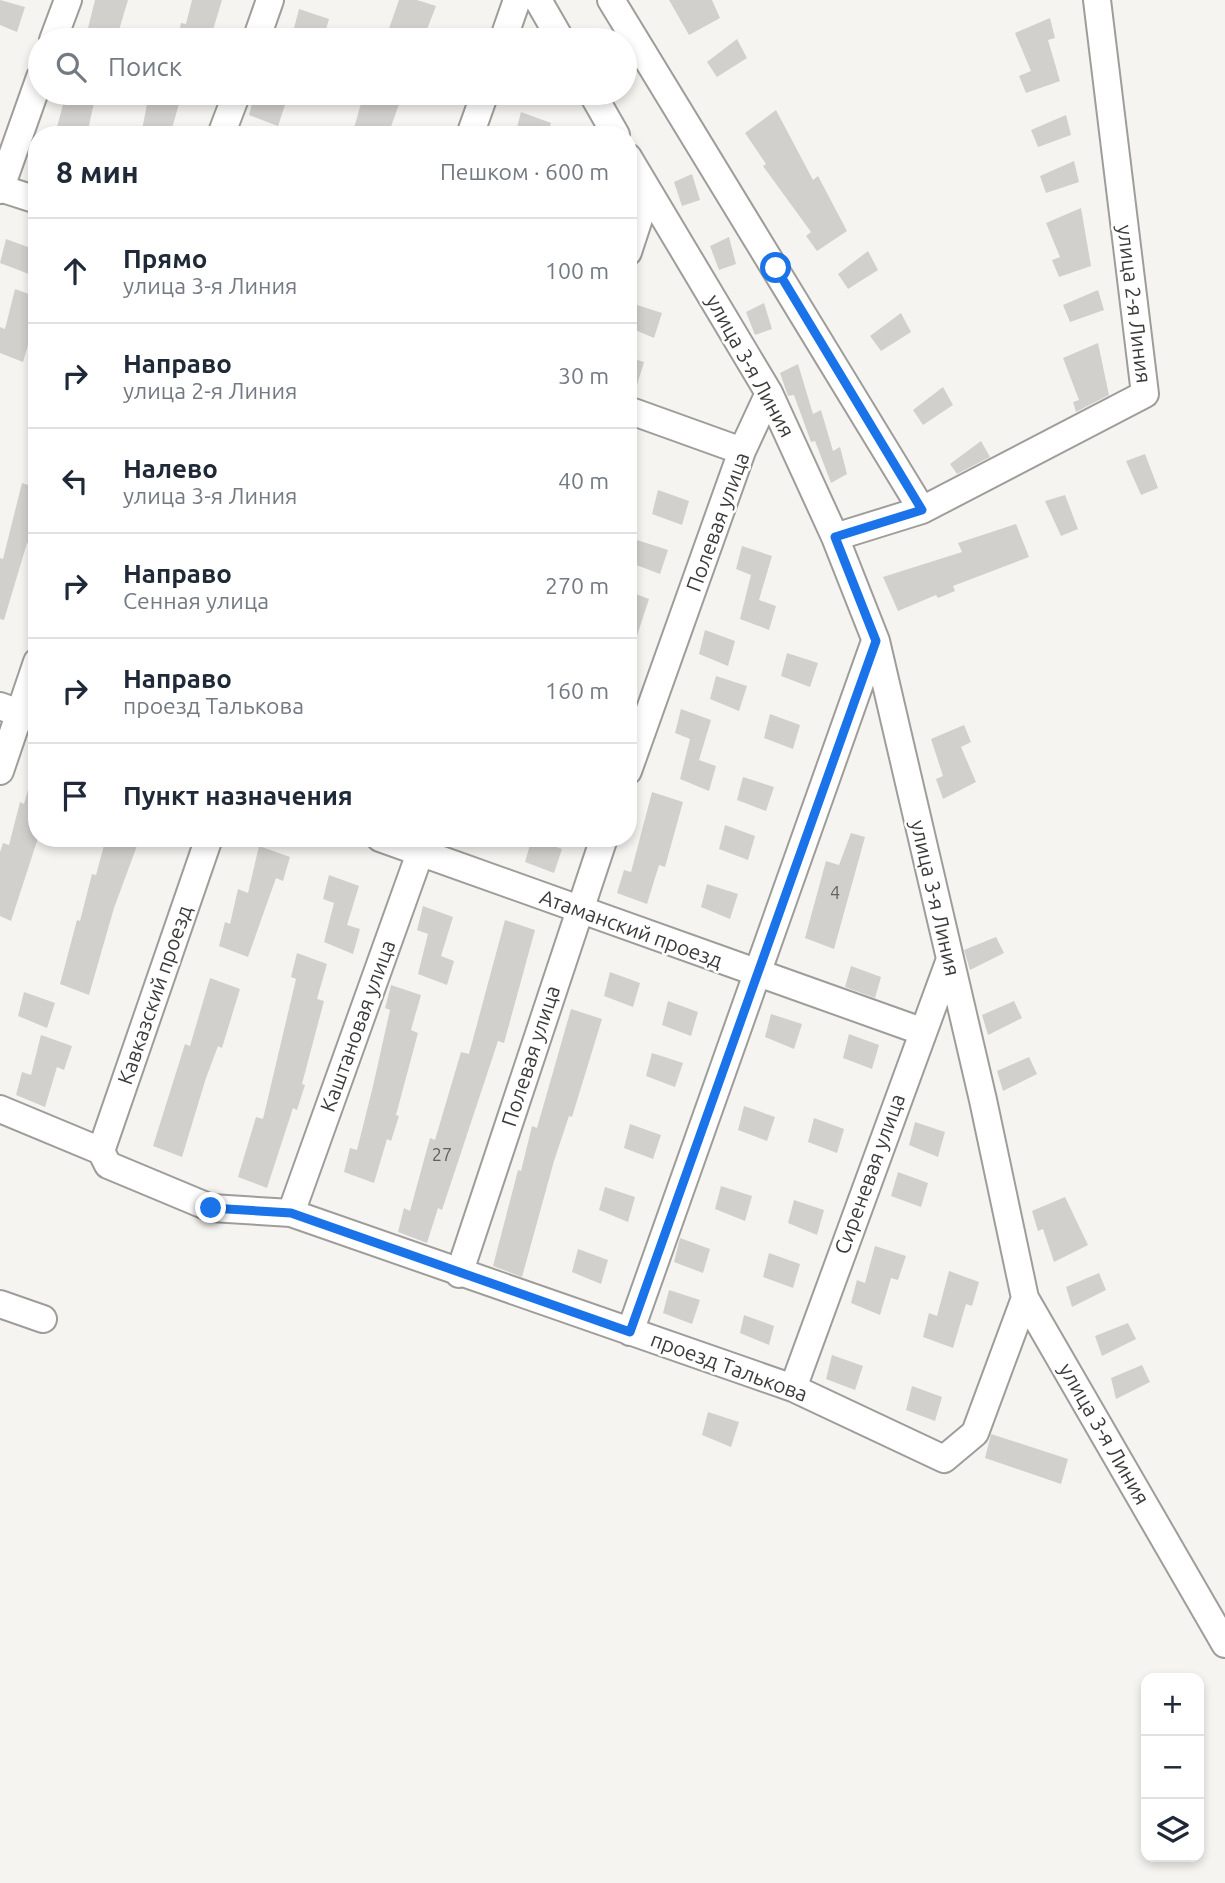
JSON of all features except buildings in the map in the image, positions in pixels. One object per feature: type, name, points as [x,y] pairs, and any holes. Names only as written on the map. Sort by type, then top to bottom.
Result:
[{"type":"street","points":[[58,28],[68,0]]},
{"type":"street","points":[[260,28],[270,0]]},
{"type":"street","points":[[507,28],[517,0]]},
{"type":"street","points":[[538,0],[554,28]]},
{"type":"street","points":[[611,0],[628,28]]},
{"type":"street","name":"улица 2-я Линия","points":[[835,537],[922,510],[1145,394],[1097,0]]},
{"type":"street","points":[[637,43],[922,510]]},
{"type":"street","points":[[28,197],[0,189],[30,105]]},
{"type":"street","points":[[224,126],[232,105]]},
{"type":"street","points":[[473,126],[481,105]]},
{"type":"street","points":[[599,105],[611,126]]},
{"type":"street","name":"улица 3-я Линия","points":[[637,172],[769,393],[835,537],[876,641],[983,1100],[1025,1298],[1225,1644]]},
{"type":"street","points":[[637,225],[648,191]]},
{"type":"street","name":"Полевая улица","points":[[637,746],[742,451],[769,393]]},
{"type":"street","points":[[637,413],[742,451]]},
{"type":"street","points":[[630,1332],[876,641]]},
{"type":"street","points":[[0,771],[28,688]]},
{"type":"street","name":"Кавказский проезд","points":[[101,1151],[206,847]]},
{"type":"street","name":"Каштановая улица","points":[[291,1213],[422,847]]},
{"type":"street","name":"Атаманский проезд","points":[[424,847],[579,909],[756,975],[921,1031]]},
{"type":"street","name":"Полевая улица","points":[[459,1274],[601,847]]},
{"type":"street","name":"Сиреневая улица","points":[[793,1388],[921,1031],[949,962]]},
{"type":"street","name":"проезд Талькова","points":[[0,1109],[101,1151],[108,1165],[211,1208],[291,1213],[459,1274],[793,1388],[944,1459],[975,1433],[1025,1298]]},
{"type":"street","points":[[0,1304],[43,1319]]},
{"type":"route","points":[[211,1208],[291,1213],[630,1332],[876,641],[835,537],[922,510],[776,268]]}]
